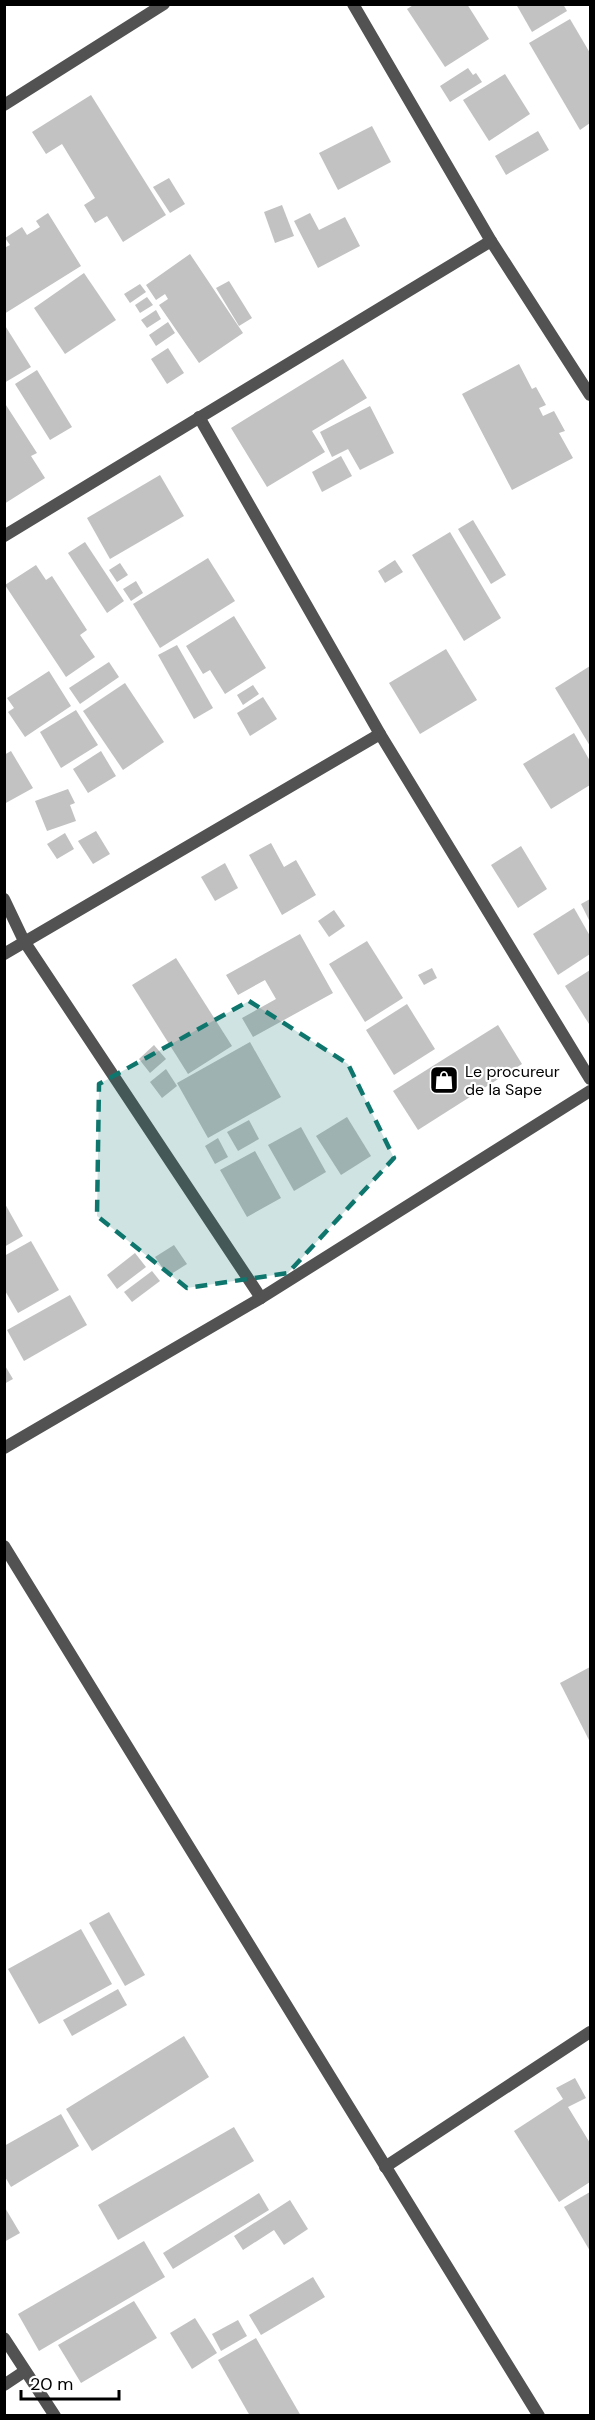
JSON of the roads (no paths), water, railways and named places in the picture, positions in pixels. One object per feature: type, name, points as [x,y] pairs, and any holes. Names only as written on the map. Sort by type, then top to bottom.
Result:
[{"type":"street","points":[[4,105],[164,4]]},
{"type":"street","points":[[352,4],[490,241],[591,395]]},
{"type":"street","points":[[4,536],[490,241]]},
{"type":"street","points":[[200,417],[380,734],[591,1079]]},
{"type":"street","points":[[4,954],[380,734]]},
{"type":"street","points":[[4,899],[24,941],[261,1298]]},
{"type":"street","points":[[4,1448],[261,1298],[591,1091]]},
{"type":"street","points":[[4,1546],[539,2415]]},
{"type":"street","points":[[385,2167],[591,2032]]},
{"type":"street","points":[[4,2338],[55,2415]]},
{"type":"street","points":[[4,2385],[25,2371]]},
{"type":"place","name":"Le procureur de la Sape","points":[[444,1080]]}]
